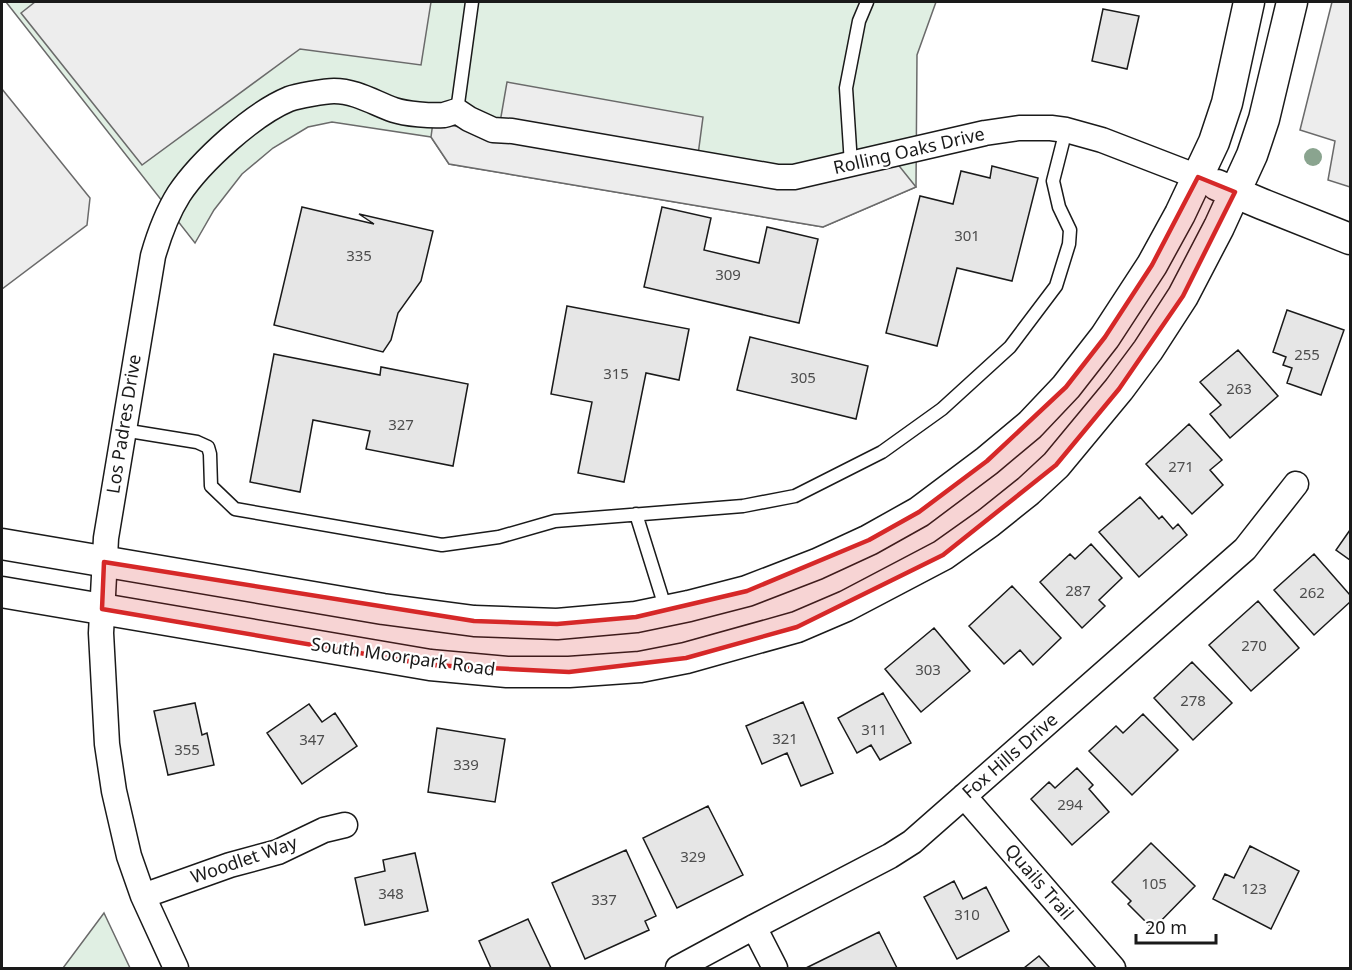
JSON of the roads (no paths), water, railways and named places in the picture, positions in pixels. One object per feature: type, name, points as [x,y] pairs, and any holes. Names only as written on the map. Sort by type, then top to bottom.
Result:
[{"type":"street","points":[[2,544],[383,609],[474,621],[557,624],[636,617],[667,611],[747,591],[817,564],[869,540],[919,512],[987,460],[1030,425],[1066,387],[1106,338],[1152,265],[1214,142],[1227,103],[1249,2]]},
{"type":"street","name":"South Moorpark Road","points":[[2,592],[430,665],[507,672],[569,672],[640,666],[686,658],[796,627],[846,606],[943,555],[988,523],[1056,465],[1119,390],[1183,296],[1252,155],[1264,119],[1292,2]]},
{"type":"street","name":"Los Padres Drive","points":[[176,969],[143,896],[129,856],[119,813],[107,744],[102,646],[105,538],[153,256],[161,229],[179,194],[206,161],[242,129],[265,112],[291,98],[333,91],[354,94],[396,111],[445,115],[457,111]]},
{"type":"street","name":"Rolling Oaks Drive","points":[[457,111],[493,130],[512,131],[778,177],[795,177],[985,133],[1019,128],[1065,130],[1102,140],[1350,239]]},
{"type":"street","name":"Fox Hills Drive","points":[[678,969],[890,856],[912,842],[1245,549],[1296,484]]},
{"type":"street","name":"Quails Trail","points":[[964,796],[1113,969]]},
{"type":"street","name":"Woodlet Way","points":[[143,896],[230,865],[278,852],[324,830],[345,825]]},
{"type":"street","points":[[754,927],[775,969]]},
{"type":"lane","points":[[457,111],[472,2]]},
{"type":"lane","points":[[851,164],[846,88],[859,21],[867,2]]},
{"type":"lane","points":[[123,430],[197,442],[208,447],[211,486],[235,509],[442,545],[499,537],[555,521],[743,506],[795,496],[882,452],[942,409],[1010,347],[1056,286],[1070,237],[1070,230],[1059,207],[1053,180],[1065,130]]},
{"type":"lane","points":[[636,514],[667,611]]}]
